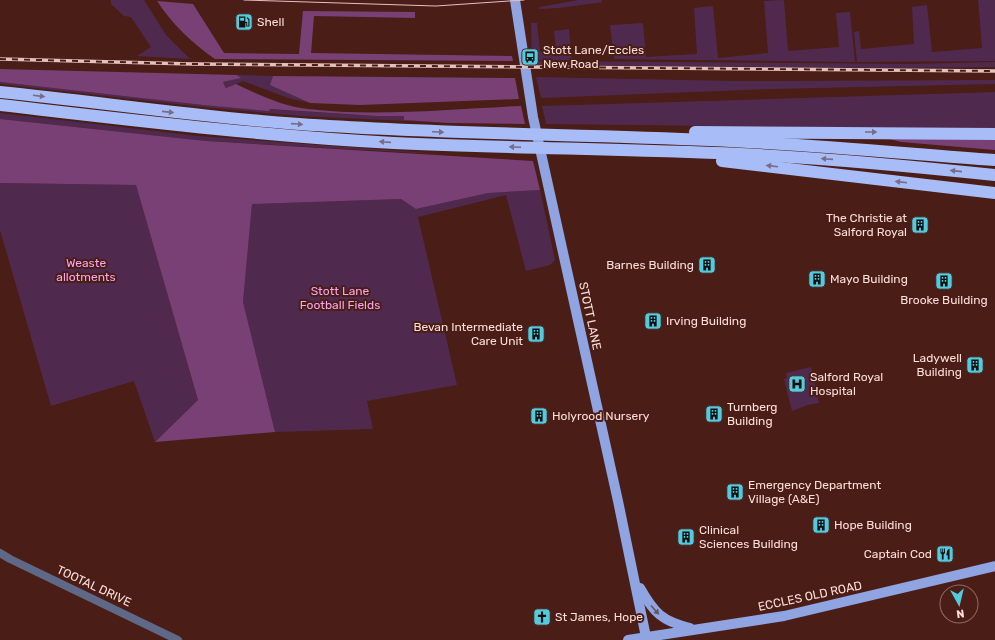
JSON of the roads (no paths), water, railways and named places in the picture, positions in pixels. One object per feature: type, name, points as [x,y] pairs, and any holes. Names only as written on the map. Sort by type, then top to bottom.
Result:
[{"type":"highway","points":[[0,92],[162,111],[299,124],[399,130],[810,145],[995,160]]},
{"type":"highway","points":[[0,105],[158,123],[301,136],[392,142],[740,154],[820,159],[995,175]]},
{"type":"highway","points":[[580,136],[709,132],[995,134]]},
{"type":"highway","points":[[572,149],[746,163],[995,193]]},
{"type":"main road","name":"STOTT LANE","points":[[515,0],[533,117],[646,637]]},
{"type":"main road","name":"ECCLES OLD ROAD","points":[[628,640],[784,616],[995,566]]},
{"type":"main road","points":[[634,577],[656,614],[677,625],[696,629]]},
{"type":"street","name":"TOOTAL DRIVE","points":[[0,552],[10,559],[178,640]]},
{"type":"tram line","points":[[244,0],[436,6],[524,0]]},
{"type":"railway","points":[[0,59],[192,64],[995,71]]},
{"type":"place","name":"Shell","points":[[244,22]]},
{"type":"place","name":"Stott Lane/Eccles New Road","points":[[530,57]]},
{"type":"place","name":"The Christie at Salford Royal","points":[[920,225]]},
{"type":"place","name":"Barnes Building","points":[[707,265]]},
{"type":"place","name":"Mayo Building","points":[[817,279]]},
{"type":"place","name":"Brooke Building","points":[[944,281]]},
{"type":"place","name":"Irving Building","points":[[653,321]]},
{"type":"place","name":"Bevan Intermediate Care Unit","points":[[536,334]]},
{"type":"place","name":"Ladywell Building","points":[[975,365]]},
{"type":"place","name":"Salford Royal Hospital","points":[[797,384]]},
{"type":"place","name":"Turnberg Building","points":[[714,414]]},
{"type":"place","name":"Holyrood Nursery","points":[[539,416]]},
{"type":"place","name":"Emergency Department Village (A&E)","points":[[735,492]]},
{"type":"place","name":"Hope Building","points":[[821,525]]},
{"type":"place","name":"Clinical Sciences Building","points":[[686,537]]},
{"type":"place","name":"Captain Cod","points":[[945,554]]},
{"type":"place","name":"St James, Hope","points":[[542,617]]},
{"type":"park label","name":"Weaste allotments","points":[[86,270]]},
{"type":"park label","name":"Stott Lane Football Fields","points":[[340,298]]}]
